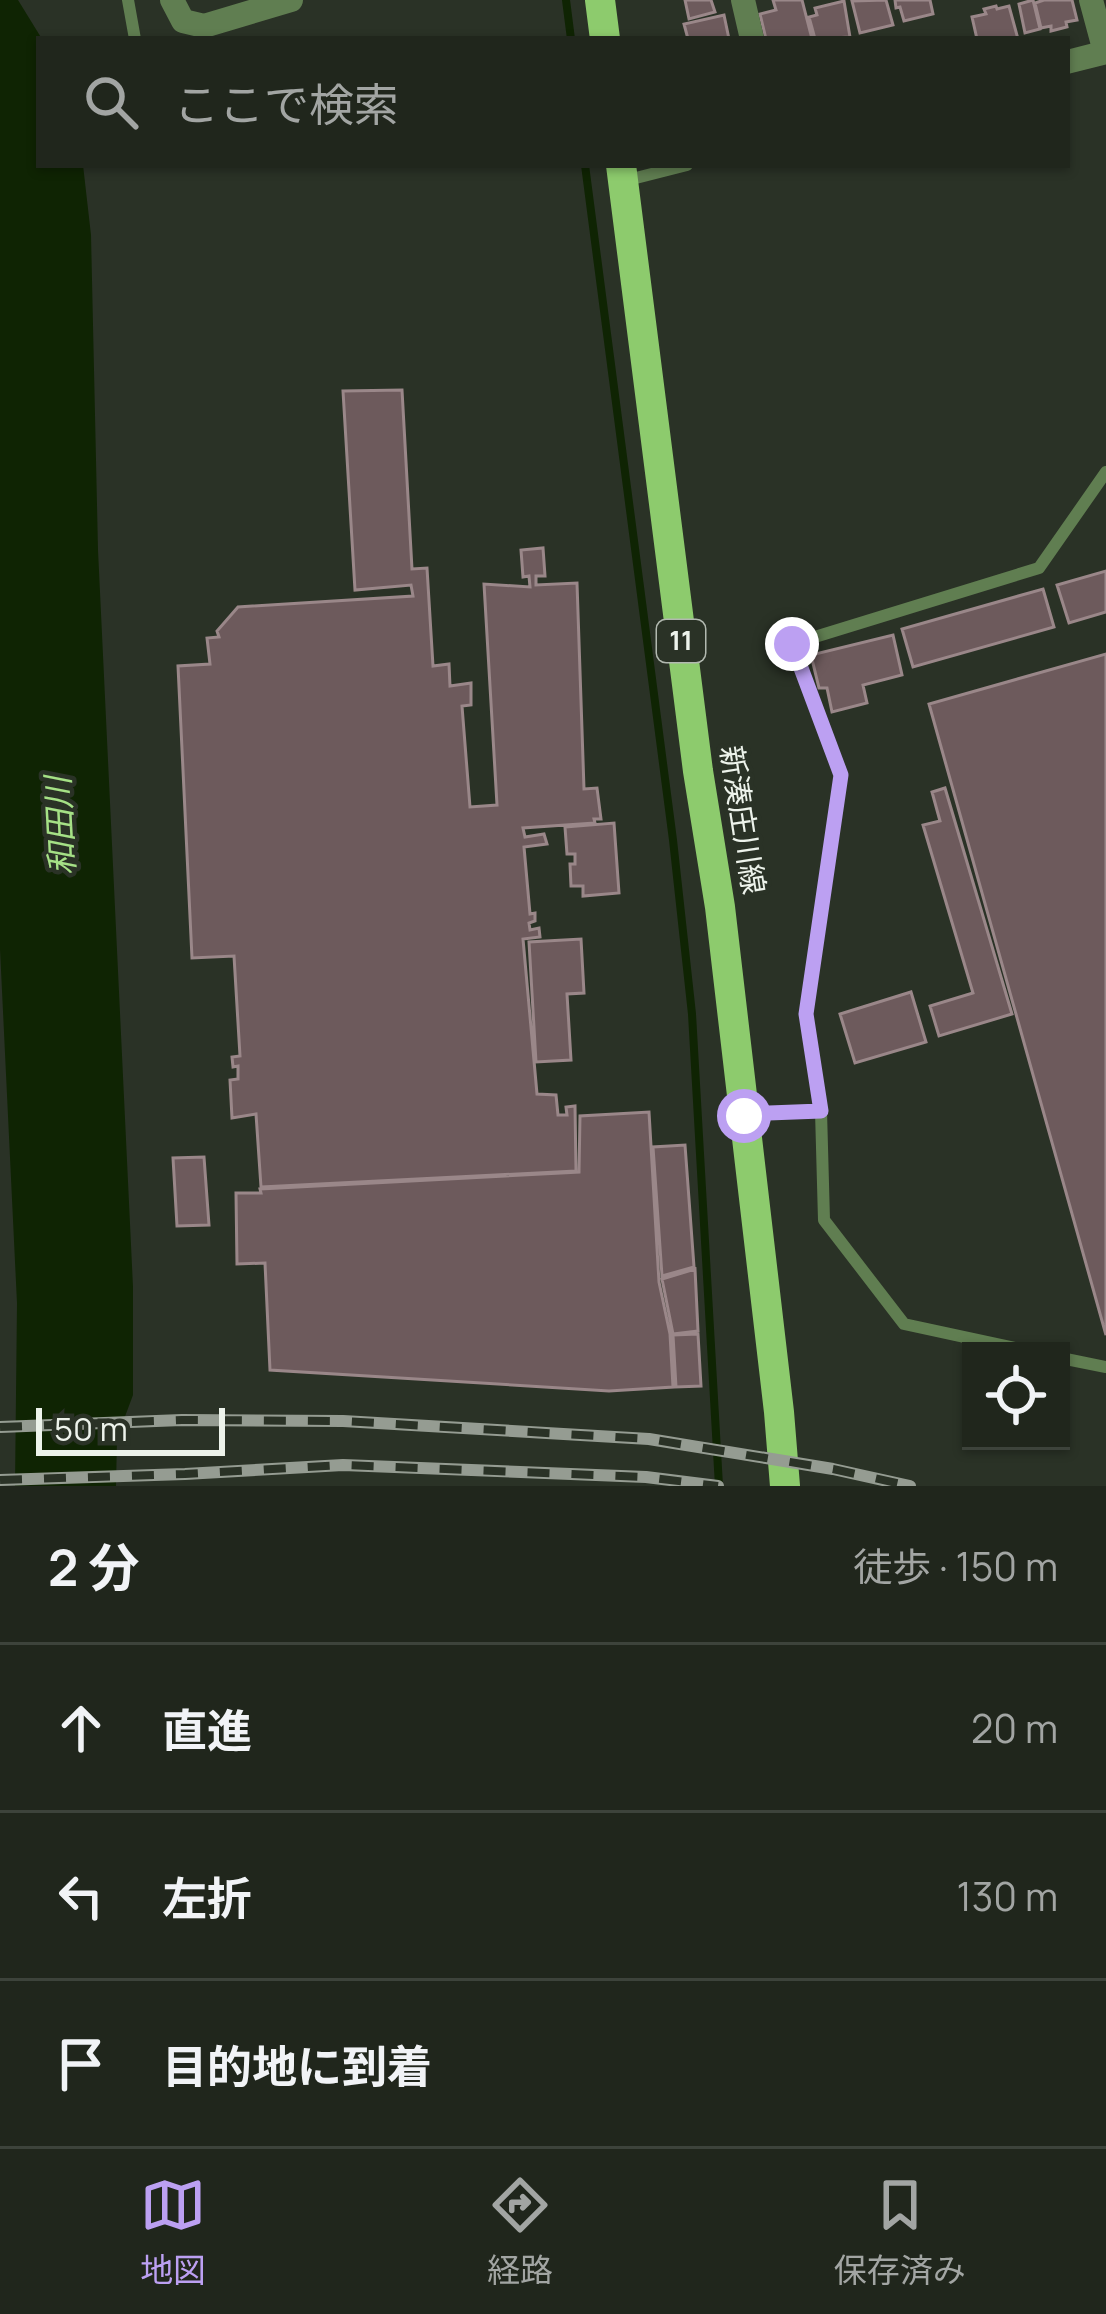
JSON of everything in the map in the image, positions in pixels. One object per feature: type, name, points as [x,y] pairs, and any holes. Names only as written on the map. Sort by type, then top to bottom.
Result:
[{"type":"main road","points":[[600,0],[605,36]]},
{"type":"main road","name":"新湊庄川線","points":[[622,173],[698,771],[720,907],[784,1486]]},
{"type":"street","points":[[172,0],[183,21],[204,26],[291,0]]},
{"type":"street","points":[[743,0],[751,36]]},
{"type":"street","points":[[1070,61],[1106,52],[1091,0]]},
{"type":"lane","points":[[128,0],[134,36]]},
{"type":"lane","points":[[622,173],[663,168]]},
{"type":"lane","points":[[987,1342],[904,1324],[824,1220],[821,1111],[806,1014],[841,775],[792,644],[1039,568],[1106,472]]},
{"type":"lane","points":[[744,1114],[821,1111]]},
{"type":"lane","points":[[1070,1360],[1106,1367]]},
{"type":"water","name":"和田川","points":[[0,0],[18,0],[40,36],[36,36],[36,168],[83,168],[91,235],[98,550],[133,1287],[133,1395],[117,1438],[116,1486],[15,1486],[17,1303],[0,949]]},
{"type":"building","points":[[685,0],[711,0],[715,12],[689,19]]},
{"type":"building","points":[[773,0],[802,0],[811,36],[765,36],[760,14],[776,10]]},
{"type":"building","points":[[886,0],[893,25],[860,33],[852,1]]},
{"type":"building","points":[[895,0],[930,0],[933,14],[904,21]]},
{"type":"building","points":[[1033,0],[1040,29],[1025,33],[1019,4]]},
{"type":"building","points":[[1072,0],[1077,20],[1051,31],[1051,26],[1041,28],[1035,3]]},
{"type":"building","points":[[844,1],[850,36],[814,36],[809,17],[817,15],[815,8]]},
{"type":"building","points":[[1009,6],[1017,36],[976,36],[972,17],[986,14],[984,9]]},
{"type":"building","points":[[724,15],[728,36],[687,36],[684,24]]},
{"type":"building","points":[[402,390],[412,569],[427,568],[433,666],[449,664],[450,686],[471,683],[471,705],[462,706],[470,807],[497,805],[484,584],[530,587],[529,576],[523,577],[521,550],[543,548],[545,576],[536,576],[536,585],[577,583],[584,789],[597,788],[601,819],[523,828],[525,837],[544,834],[547,844],[524,847],[530,914],[535,913],[530,930],[539,928],[540,937],[523,939],[537,1094],[556,1095],[558,1115],[567,1115],[566,1107],[575,1106],[576,1171],[261,1187],[256,1114],[232,1118],[230,1080],[238,1079],[238,1066],[233,1067],[232,1057],[240,1056],[234,956],[192,958],[178,666],[210,664],[207,638],[219,637],[217,631],[238,607],[413,596],[411,585],[355,590],[343,391]]},
{"type":"building","points":[[1106,571],[1106,612],[1069,623],[1057,585]]},
{"type":"building","points":[[1043,589],[1054,627],[913,667],[902,629]]},
{"type":"building","points":[[893,635],[902,675],[863,685],[867,703],[832,712],[827,688],[819,688],[811,655]]},
{"type":"building","points":[[1106,654],[1106,1335],[929,704]]},
{"type":"building","points":[[945,788],[1012,1014],[939,1036],[930,1006],[973,993],[923,825],[940,821],[932,792]]},
{"type":"building","points":[[614,823],[619,893],[583,896],[583,886],[571,886],[570,864],[575,864],[575,854],[567,854],[565,827]]},
{"type":"building","points":[[581,939],[584,993],[567,994],[571,1060],[536,1062],[529,942]]},
{"type":"building","points":[[911,992],[926,1042],[855,1063],[840,1014]]},
{"type":"building","points":[[649,1112],[659,1282],[670,1334],[673,1387],[609,1391],[270,1370],[265,1263],[237,1264],[236,1193],[579,1172],[580,1116]]},
{"type":"building","points":[[685,1145],[694,1267],[662,1276],[653,1147]]},
{"type":"building","points":[[204,1157],[209,1225],[177,1226],[173,1158]]},
{"type":"building","points":[[695,1269],[698,1331],[673,1334],[662,1279]]},
{"type":"building","points":[[698,1334],[701,1386],[676,1387],[673,1335]]},
{"type":"waterway","points":[[566,0],[571,36]]},
{"type":"waterway","points":[[585,168],[692,1014],[719,1486]]},
{"type":"railway","points":[[0,1427],[182,1420],[343,1421],[649,1439],[910,1486]]},
{"type":"railway","points":[[0,1480],[343,1465],[646,1477],[718,1486]]},
{"type":"route","points":[[744,1116],[821,1111],[806,1014],[841,775],[792,644]]}]
